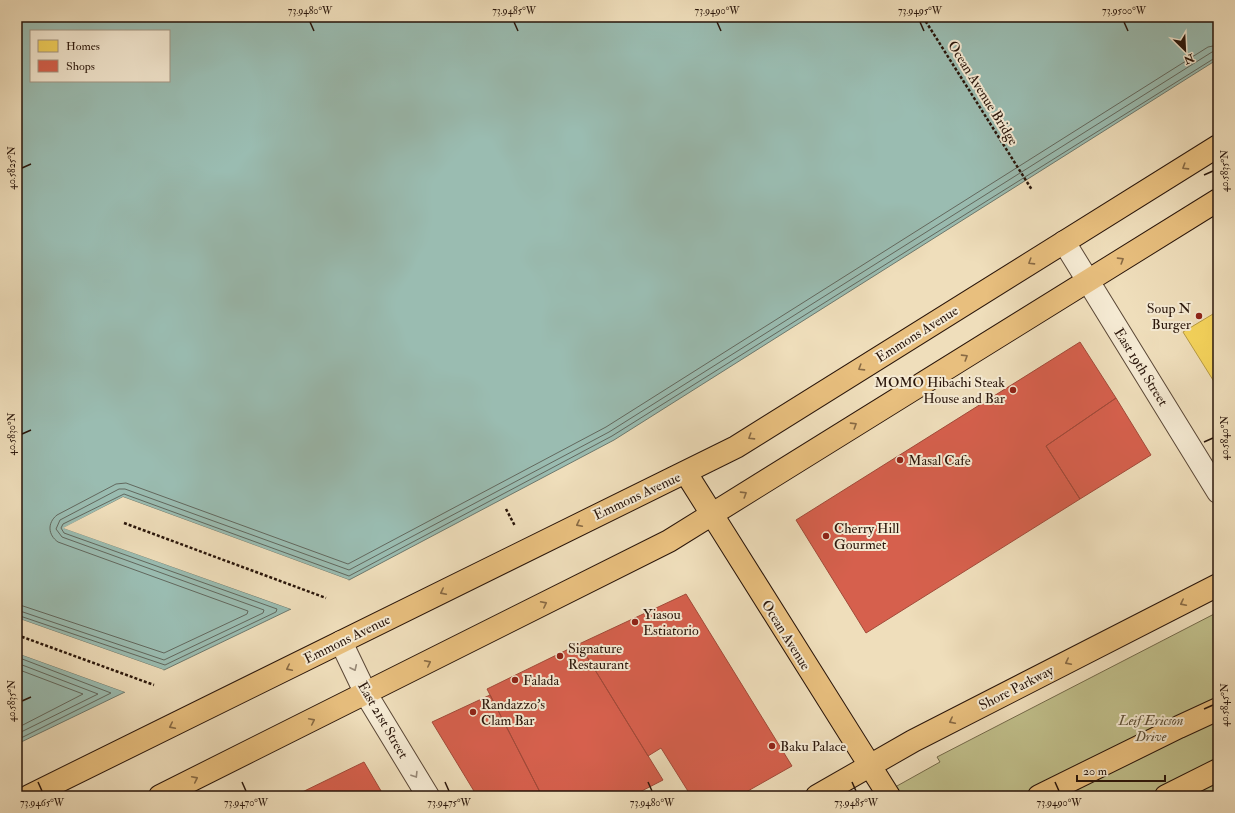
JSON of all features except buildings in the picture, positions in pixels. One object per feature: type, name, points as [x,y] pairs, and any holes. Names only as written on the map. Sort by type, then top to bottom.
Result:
[{"type":"main road","name":"Emmons Avenue","points":[[29,796],[736,447],[1218,146]]},
{"type":"main road","points":[[160,796],[669,541],[1218,200]]},
{"type":"main road","name":"Ocean Avenue","points":[[686,473],[889,796]]},
{"type":"main road","name":"Shore Parkway","points":[[817,796],[913,741],[1218,585]]},
{"type":"main road","points":[[1039,796],[1218,709]]},
{"type":"main road","points":[[1166,796],[1218,770]]},
{"type":"street","name":"East 19th Street","points":[[1064,242],[1218,492]]},
{"type":"street","name":"East 21st Street","points":[[341,642],[366,694],[428,796]]},
{"type":"path","name":"Ocean Avenue Bridge","points":[[923,17],[1032,190]]},
{"type":"path","points":[[124,523],[326,598]]},
{"type":"path","points":[[17,635],[154,684]]},
{"type":"green space","name":"Leif Ericson Drive","points":[[1218,612],[1218,796],[879,796],[940,762],[937,757]]},
{"type":"water","points":[[17,17],[1218,17],[1218,59],[614,440],[349,580],[123,497],[64,528],[291,609],[164,670],[17,618]]},
{"type":"water","points":[[17,653],[125,692],[17,744]]},
{"type":"pier","points":[[123,497],[349,580],[346,582],[123,500],[68,528],[292,608],[291,609],[63,528]]},
{"type":"pier","points":[[17,618],[164,670],[162,671],[17,620]]},
{"type":"pier","points":[[18,651],[126,691],[125,692],[17,653]]},
{"type":"place","name":"Soup N Burger","points":[[1199,316]]},
{"type":"place","name":"MOMO Hibachi Steak House and Bar","points":[[1013,390]]},
{"type":"place","name":"Masal Cafe","points":[[900,460]]},
{"type":"place","name":"Cherry Hill Gourmet","points":[[826,536]]},
{"type":"place","name":"Yiasou Estiatorio","points":[[635,622]]},
{"type":"place","name":"Signature Restaurant","points":[[560,656]]},
{"type":"place","name":"Falada","points":[[515,680]]},
{"type":"place","name":"Randazzo's Clam Bar","points":[[473,712]]},
{"type":"place","name":"Baku Palace","points":[[772,746]]}]
